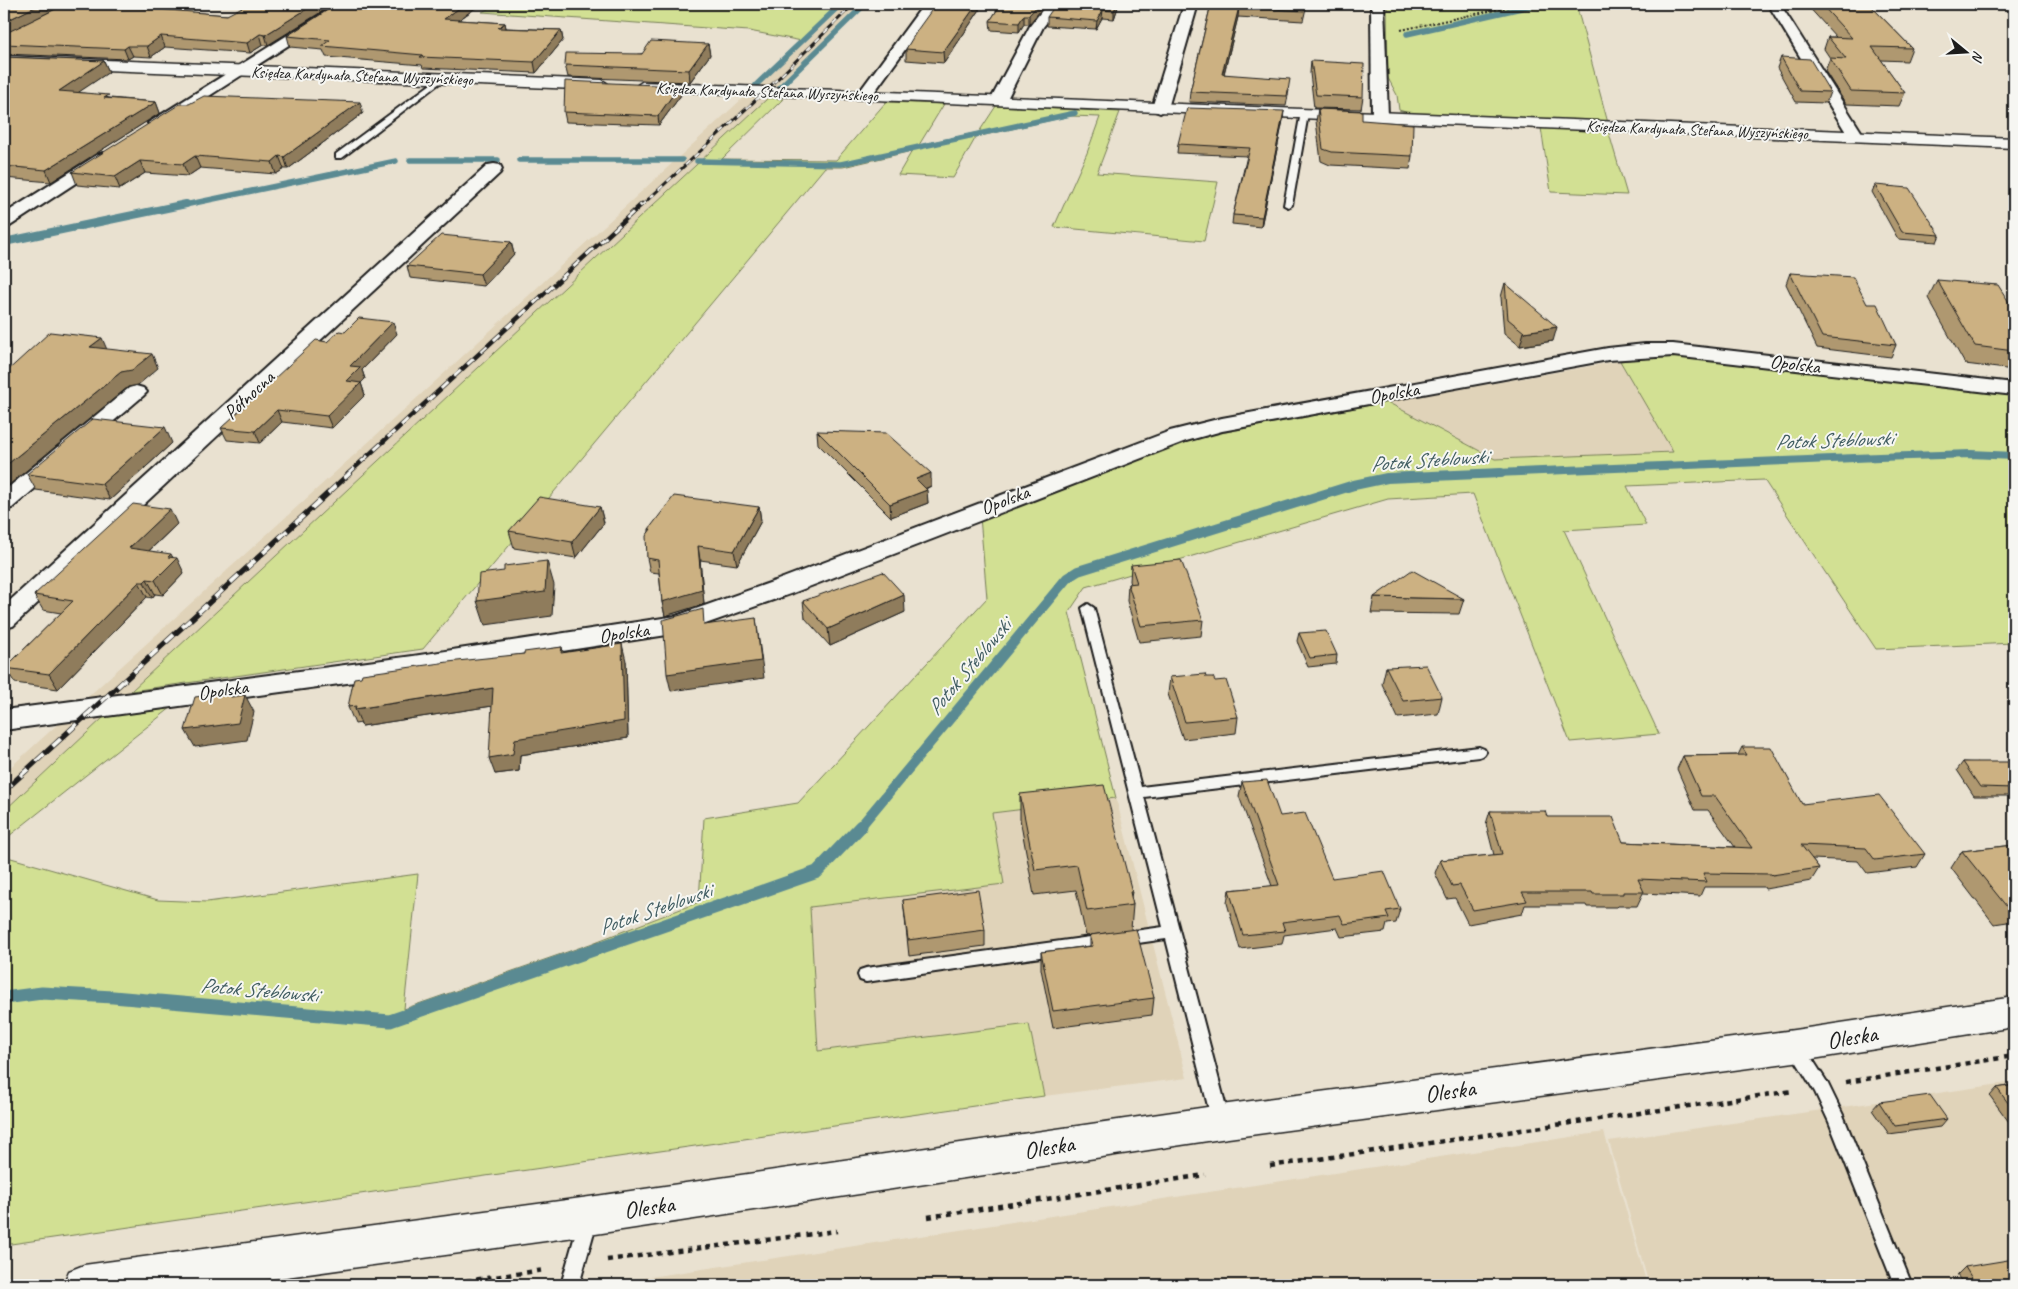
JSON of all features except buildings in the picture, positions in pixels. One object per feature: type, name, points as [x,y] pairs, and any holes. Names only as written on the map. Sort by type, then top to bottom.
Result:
[{"type":"street","points":[[141,133],[346,4]]},
{"type":"street","points":[[865,95],[931,4]]},
{"type":"street","points":[[998,100],[1037,26],[1054,4]]},
{"type":"street","points":[[1160,108],[1191,4]]},
{"type":"street","points":[[1378,4],[1380,117]]},
{"type":"street","points":[[1774,4],[1856,136]]},
{"type":"street","name":"Księdza Kardynała Stefana Wyszyńskiego","points":[[8,63],[240,70],[998,100],[2014,143]]},
{"type":"street","points":[[4,222],[117,149]]},
{"type":"street","name":"Północna","points":[[4,620],[494,169]]},
{"type":"street","name":"Opolska","points":[[4,720],[413,665],[680,624],[784,587],[1104,462],[1178,436],[1222,425],[1608,354],[1645,350],[1673,350],[2014,390]]},
{"type":"street","points":[[4,503],[136,392]]},
{"type":"street","name":"Oleska","points":[[84,1285],[589,1216],[1221,1122],[1794,1046],[2014,1012]]},
{"type":"lane","points":[[339,156],[441,79]]},
{"type":"lane","points":[[1288,204],[1304,114]]},
{"type":"lane","points":[[1088,608],[1221,1122]]},
{"type":"lane","points":[[1137,793],[1479,752]]},
{"type":"lane","points":[[866,975],[1172,932]]},
{"type":"lane","points":[[1794,1046],[1821,1086],[1837,1121],[1903,1285]]},
{"type":"lane","points":[[570,1285],[589,1216]]},
{"type":"path","points":[[1378,32],[1419,28],[1522,4]]},
{"type":"path","points":[[1846,1082],[2014,1056]]},
{"type":"path","points":[[1270,1166],[1793,1091]]},
{"type":"path","points":[[928,1217],[1205,1175]]},
{"type":"path","points":[[607,1260],[837,1231]]},
{"type":"path","points":[[437,1285],[544,1270]]},
{"type":"shaded area","points":[[841,4],[865,4],[780,87],[4,811],[4,773],[439,378],[743,98]]},
{"type":"shaded area","points":[[1620,361],[1674,452],[1495,459],[1387,402]]},
{"type":"shaded area","points":[[1116,798],[1187,1078],[1044,1096],[1029,1024],[818,1051],[810,906],[1004,884],[992,813]]},
{"type":"shaded area","points":[[2014,1082],[2014,1285],[1649,1285],[1609,1141]]},
{"type":"shaded area","points":[[1604,1132],[1647,1285],[604,1285],[604,1284]]},
{"type":"green space","points":[[497,4],[841,4],[802,41],[749,31],[482,12]]},
{"type":"green space","points":[[1387,4],[1576,4],[1608,123],[1412,114],[1399,110],[1397,95],[1388,78]]},
{"type":"green space","points":[[768,98],[783,99],[722,159],[836,160],[886,102],[944,104],[919,145],[979,132],[996,106],[1120,112],[1097,173],[1218,182],[1204,241],[1054,227],[1087,153],[1100,117],[1070,116],[976,137],[953,178],[898,175],[912,151],[843,167],[825,167],[423,649],[131,691]]},
{"type":"green space","points":[[1541,128],[1608,130],[1627,195],[1551,192]]},
{"type":"green space","points":[[1666,355],[1697,357],[2014,395],[2014,643],[1876,649],[1764,480],[1627,486],[1646,525],[1564,530],[1659,734],[1570,742],[1473,494],[1388,499],[1086,587],[1069,612],[1116,798],[992,813],[1004,884],[810,907],[818,1051],[1029,1024],[1044,1096],[4,1245],[4,856],[158,900],[207,902],[418,874],[404,1009],[590,944],[699,902],[704,818],[798,803],[987,598],[980,517],[1109,465],[1210,435],[1387,402],[1495,459],[1673,452],[1620,361]]},
{"type":"green space","points":[[172,707],[4,840],[4,811],[104,717]]},
{"type":"waterway","points":[[756,85],[841,4]]},
{"type":"waterway","points":[[780,87],[865,4]]},
{"type":"waterway","points":[[1407,34],[1540,4]]},
{"type":"waterway","points":[[697,161],[841,164],[1075,113]]},
{"type":"waterway","points":[[410,160],[498,160]]},
{"type":"waterway","points":[[519,160],[682,160]]},
{"type":"waterway","points":[[180,206],[396,161]]},
{"type":"waterway","points":[[4,242],[186,204]]},
{"type":"waterway","name":"Potok Steblowski","points":[[1471,474],[1879,457],[1971,454],[2014,456]]},
{"type":"waterway","name":"Potok Steblowski","points":[[860,827],[1067,578],[1078,571],[1354,485],[1387,478],[1501,473]]},
{"type":"waterway","name":"Potok Steblowski","points":[[4,998],[42,993],[113,997],[390,1021],[817,872],[861,826]]},
{"type":"railway","points":[[641,206],[759,97],[854,4]]},
{"type":"railway","points":[[348,474],[642,204]]},
{"type":"railway","points":[[4,791],[350,473]]}]
